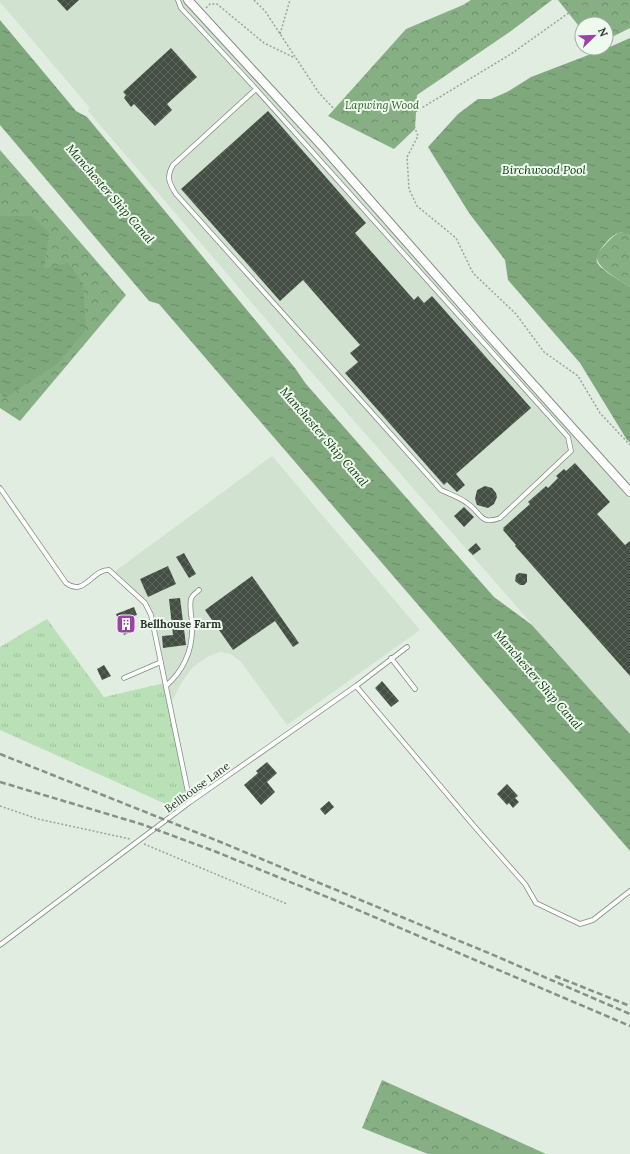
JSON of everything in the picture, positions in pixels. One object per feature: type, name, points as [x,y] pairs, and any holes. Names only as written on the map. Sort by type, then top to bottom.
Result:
[{"type":"street","points":[[188,0],[329,153],[481,326],[630,492]]},
{"type":"lane","points":[[178,0],[182,8],[256,89],[568,438],[571,451],[500,518],[493,521],[486,521],[480,517],[467,503],[441,490],[171,187],[168,179],[169,172],[173,165],[256,89]]},
{"type":"lane","points":[[0,488],[70,587],[76,588],[82,586],[101,572],[109,570],[145,603],[151,615],[190,802]]},
{"type":"lane","points":[[166,686],[184,665],[190,650],[192,625],[191,600],[194,594],[199,590]]},
{"type":"lane","name":"Bellhouse Lane","points":[[2,943],[190,802],[356,686],[407,647]]},
{"type":"lane","points":[[391,658],[415,689]]},
{"type":"lane","points":[[124,678],[161,662]]},
{"type":"lane","points":[[356,686],[525,884],[536,903],[580,924],[593,920],[630,891]]},
{"type":"path","points":[[254,0],[265,11],[319,93],[338,112],[343,120],[359,128],[410,115],[511,54],[577,7],[603,0]]},
{"type":"path","points":[[280,34],[290,0]]},
{"type":"path","points":[[201,13],[210,4],[217,4],[264,42],[297,59]]},
{"type":"path","points":[[410,115],[418,136],[407,157],[409,189],[417,206],[456,238],[473,273],[516,314],[544,352],[578,376],[600,413],[630,445]]},
{"type":"path","points":[[0,806],[38,819],[99,833],[124,836],[287,904]]},
{"type":"shaded area","points":[[0,0],[184,0],[630,499],[630,736],[299,358],[88,111],[90,108],[0,2]]},
{"type":"shaded area","points":[[272,456],[420,630],[287,725],[241,662],[231,654],[220,652],[209,656],[193,667],[183,680],[172,701],[153,615],[147,602],[114,572]]},
{"type":"green space","name":"Lapwing Wood","points":[[471,0],[552,0],[511,31],[417,95],[415,129],[394,149],[328,116],[406,29],[463,5]]},
{"type":"green space","points":[[558,0],[630,0],[630,28],[614,36],[614,16],[574,16],[574,20]]},
{"type":"green space","points":[[0,150],[126,295],[20,421],[0,408]]},
{"type":"green space","points":[[618,233],[626,233],[630,236],[630,287],[604,270],[598,261],[598,253],[610,239]]},
{"type":"green space","points":[[47,619],[104,697],[165,683],[189,801],[177,809],[0,730],[0,647]]},
{"type":"green space","points":[[382,1080],[546,1154],[428,1154],[362,1128]]},
{"type":"water","name":"Manchester Ship Canal","points":[[0,20],[76,111],[87,117],[295,368],[306,384],[494,597],[532,625],[630,734],[630,851],[159,304],[149,301],[0,125]]},
{"type":"water","name":"Birchwood Pool","points":[[630,38],[630,236],[626,233],[615,234],[600,250],[597,262],[612,276],[630,287],[630,442],[627,440],[580,363],[508,280],[505,260],[469,213],[428,147],[458,114],[478,99],[491,99],[507,92],[531,77],[586,56],[614,56],[614,45]]},
{"type":"water","points":[[0,216],[31,216],[49,232],[44,269],[68,263],[83,284],[86,330],[57,364],[5,398],[0,393]]},
{"type":"building","points":[[57,0],[79,0],[67,11]]},
{"type":"building","points":[[171,48],[197,77],[167,104],[172,110],[155,126],[134,104],[131,107],[124,98],[126,95],[123,92]]},
{"type":"building","points":[[268,111],[366,223],[355,233],[414,300],[418,296],[424,303],[432,296],[531,408],[456,474],[465,485],[457,492],[447,482],[444,485],[345,373],[358,362],[350,353],[360,345],[303,280],[280,301],[181,189]]},
{"type":"building","points":[[575,463],[610,502],[597,514],[625,545],[630,541],[630,676],[515,546],[516,545],[503,530],[503,528],[530,504],[528,502],[546,486],[548,488],[558,478],[556,476],[564,469],[566,471]]},
{"type":"building","points":[[485,486],[492,488],[497,497],[494,504],[488,508],[477,505],[475,499],[477,490]]},
{"type":"building","points":[[464,507],[474,517],[464,527],[454,516]]},
{"type":"building","points":[[476,543],[481,549],[473,555],[468,550]]},
{"type":"building","points":[[184,553],[196,574],[189,578],[176,557]]},
{"type":"building","points":[[168,566],[176,584],[148,597],[140,579]]},
{"type":"building","points":[[519,573],[527,574],[527,582],[524,585],[520,585],[515,581],[516,575]]},
{"type":"building","points":[[252,576],[299,643],[293,647],[275,621],[233,650],[205,610]]},
{"type":"building","points":[[180,598],[186,645],[163,648],[162,636],[173,635],[169,599]]},
{"type":"building","name":"Bellhouse Farm","points":[[134,607],[137,615],[130,617],[135,630],[124,635],[116,614]]},
{"type":"building","points":[[104,665],[111,676],[102,680],[97,669]]},
{"type":"building","points":[[382,681],[399,701],[391,707],[375,688]]},
{"type":"building","points":[[267,762],[277,773],[267,782],[275,792],[261,805],[244,785],[258,773],[256,771]]},
{"type":"building","points":[[507,784],[518,796],[515,798],[519,802],[513,808],[509,803],[507,805],[497,794]]},
{"type":"building","points":[[329,801],[334,807],[325,815],[320,809]]},
{"type":"railway","points":[[0,754],[218,841],[491,954],[630,1014]]},
{"type":"railway","points":[[0,782],[141,824],[214,851],[332,899],[630,1026]]},
{"type":"railway","points":[[555,976],[630,1006]]},
{"type":"place","name":"Bellhouse Farm","points":[[126,624]]}]
